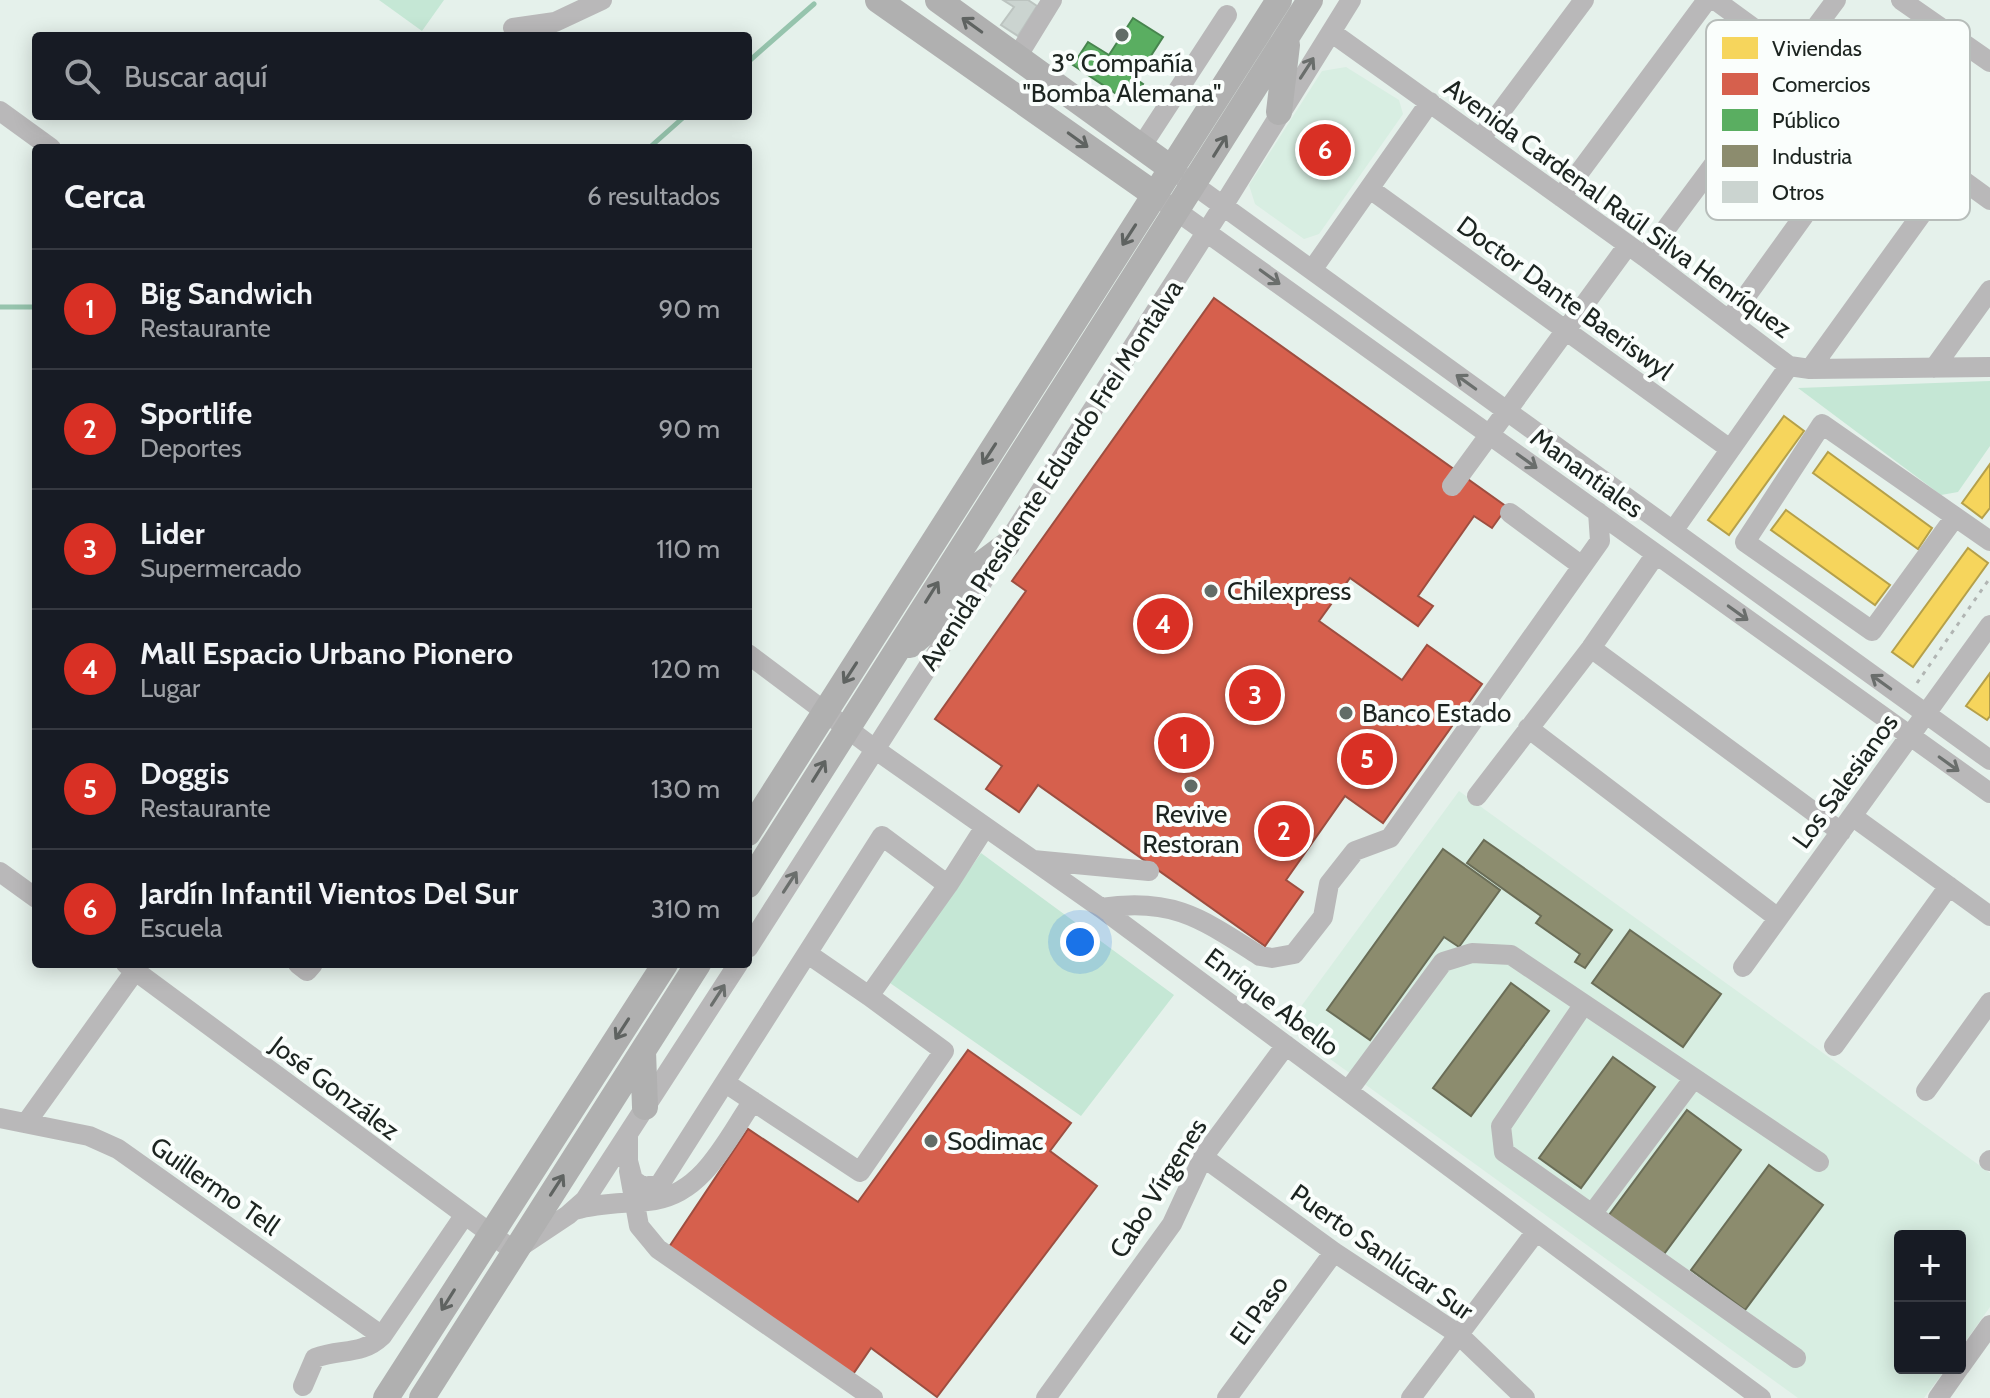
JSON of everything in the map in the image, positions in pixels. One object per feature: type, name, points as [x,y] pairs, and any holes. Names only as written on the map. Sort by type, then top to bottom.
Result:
[{"type":"main road","points":[[878,0],[1154,194]]},
{"type":"main road","points":[[938,0],[1172,169]]},
{"type":"main road","points":[[752,827],[1279,0]]},
{"type":"main road","name":"Avenida Presidente Eduardo Frei Montalva","points":[[752,879],[1195,186],[1310,0]]},
{"type":"main road","points":[[1279,112],[1289,33]]},
{"type":"main road","points":[[891,658],[922,636],[972,574],[1007,545]]},
{"type":"main road","points":[[386,1398],[662,968]]},
{"type":"main road","points":[[422,1398],[695,968]]},
{"type":"main road","points":[[643,1051],[645,1107]]},
{"type":"street","points":[[513,28],[555,22],[602,0]]},
{"type":"street","points":[[1017,57],[1052,0]]},
{"type":"street","name":"Avenida Presidente Eduardo Frei Montalva","points":[[752,942],[1207,232],[1351,0]]},
{"type":"street","points":[[1481,138],[1584,0]]},
{"type":"street","points":[[1561,197],[1707,0]]},
{"type":"street","points":[[1715,0],[1743,20]]},
{"type":"street","points":[[1821,20],[1836,0]]},
{"type":"street","points":[[1901,0],[1930,20]]},
{"type":"street","points":[[1141,147],[1227,15]]},
{"type":"street","name":"Avenida Cardenal Raúl Silva Henríquez","points":[[1331,32],[1645,257],[1789,366],[1810,369],[1990,367]]},
{"type":"street","points":[[1970,48],[1990,62]]},
{"type":"street","points":[[1312,270],[1430,102]]},
{"type":"street","points":[[0,111],[45,144]]},
{"type":"street","name":"Manantiales","points":[[1172,169],[1990,760]]},
{"type":"street","points":[[1645,257],[1706,175]]},
{"type":"street","points":[[1970,185],[1990,200]]},
{"type":"street","name":"Doctor Dante Baeriswyl","points":[[1370,189],[1730,449]]},
{"type":"street","name":"Manantiales","points":[[1154,194],[1990,793]]},
{"type":"street","points":[[1729,320],[1801,220]]},
{"type":"street","points":[[1810,369],[1917,220]]},
{"type":"street","points":[[1452,486],[1628,245]]},
{"type":"street","points":[[1934,368],[1990,290]]},
{"type":"street","points":[[1673,531],[1789,366]]},
{"type":"street","points":[[1955,517],[1872,631],[1745,542],[1822,424],[1989,538]]},
{"type":"street","points":[[1101,908],[1146,903],[1173,907],[1194,914],[1260,956],[1272,958],[1294,954],[1323,917],[1329,884],[1355,851],[1390,838],[1600,541],[1598,512]]},
{"type":"street","points":[[1510,513],[1582,566]]},
{"type":"street","points":[[1477,796],[1591,648],[1656,554]]},
{"type":"street","name":"Los Salesianos","points":[[1743,967],[1990,625]]},
{"type":"street","points":[[1591,648],[1847,824],[1949,886],[1990,916]]},
{"type":"street","name":"Enrique Abello","points":[[752,657],[826,709],[876,750],[1101,908],[1761,1398]]},
{"type":"street","points":[[1528,728],[1778,918]]},
{"type":"street","points":[[869,996],[985,827]]},
{"type":"street","points":[[629,1171],[633,1180],[643,1187],[660,1184],[727,1084],[882,836],[948,885]]},
{"type":"street","points":[[1033,860],[1138,870],[1065,882]]},
{"type":"street","points":[[0,872],[32,895]]},
{"type":"street","points":[[1834,1046],[1949,886]]},
{"type":"street","points":[[1348,1091],[1443,962],[1455,956],[1490,951],[1511,955],[1819,1162]]},
{"type":"street","points":[[727,1084],[860,1172],[944,1051],[808,954]]},
{"type":"street","points":[[26,1123],[129,968]]},
{"type":"street","name":"José González","points":[[131,968],[514,1251]]},
{"type":"street","points":[[514,1251],[575,1210],[628,1135],[735,968]]},
{"type":"street","points":[[1926,1091],[1990,1002]]},
{"type":"street","points":[[1584,1004],[1501,1126],[1504,1152],[1796,1358]]},
{"type":"street","name":"Cabo Vírgenes","points":[[1046,1398],[1172,1224],[1203,1157],[1286,1045]]},
{"type":"street","points":[[1592,1214],[1694,1078]]},
{"type":"street","points":[[575,1210],[667,1198],[694,1185],[753,1101]]},
{"type":"street","name":"Guillermo Tell","points":[[0,1118],[89,1136],[118,1149],[382,1336]]},
{"type":"street","points":[[628,1135],[629,1171],[639,1226],[658,1249],[873,1398]]},
{"type":"street","name":"Puerto Sanlúcar Sur","points":[[1203,1157],[1334,1252],[1458,1334],[1525,1398]]},
{"type":"street","points":[[303,1386],[315,1358],[339,1352],[356,1353],[370,1348],[382,1336],[464,1216]]},
{"type":"street","points":[[1411,1398],[1535,1233]]},
{"type":"street","name":"El Paso","points":[[1227,1398],[1334,1252]]},
{"type":"street","points":[[1966,1359],[1990,1325]]},
{"type":"street","points":[[1947,1395],[1957,1374]]},
{"type":"path","points":[[1906,699],[1990,578]]},
{"type":"shaded area","points":[[379,0],[444,0],[422,31]]},
{"type":"shaded area","points":[[1346,67],[1399,100],[1403,114],[1319,234],[1304,239],[1255,204],[1249,185],[1322,71]]},
{"type":"shaded area","points":[[1990,381],[1990,446],[1958,492],[1941,495],[1798,388]]},
{"type":"shaded area","points":[[1459,791],[1990,1173],[1990,1307],[1966,1341],[1966,1230],[1894,1230],[1894,1374],[1942,1374],[1924,1398],[1798,1398],[1286,1027]]},
{"type":"shaded area","points":[[981,853],[1174,995],[1081,1116],[890,983]]},
{"type":"building: Viviendas","points":[[1784,416],[1804,431],[1729,535],[1708,520]]},
{"type":"building: Viviendas","points":[[1828,452],[1932,528],[1918,549],[1813,473]]},
{"type":"building: Viviendas","points":[[1990,464],[1990,508],[1982,518],[1962,503]]},
{"type":"building: Viviendas","points":[[1786,510],[1890,585],[1875,605],[1771,530]]},
{"type":"building: Viviendas","points":[[1968,548],[1988,563],[1913,667],[1892,652]]},
{"type":"building: Viviendas","points":[[1990,673],[1990,716],[1987,720],[1966,706]]},
{"type":"building: Comercios","points":[[1214,298],[1507,507],[1492,528],[1474,516],[1418,596],[1433,606],[1418,626],[1350,578],[1319,621],[1402,680],[1427,645],[1482,684],[1383,823],[1345,796],[1286,880],[1303,892],[1265,946],[1038,785],[1019,812],[986,789],[1002,766],[935,719],[1026,591],[1012,581]]},
{"type":"building: Comercios","points":[[968,1050],[1071,1123],[1050,1151],[1097,1186],[937,1397],[871,1348],[849,1380],[669,1247],[748,1129],[858,1202]]},
{"type":"building: Público","points":[[1133,18],[1163,37],[1136,79],[1143,84],[1130,103],[1073,65],[1088,42],[1109,55]]},
{"type":"building: Industria","points":[[1484,840],[1612,930],[1585,968],[1575,962],[1580,954],[1536,923],[1541,916],[1467,863]]},
{"type":"building: Industria","points":[[1443,849],[1500,890],[1459,947],[1444,937],[1370,1040],[1327,1010]]},
{"type":"building: Industria","points":[[1630,930],[1721,994],[1683,1047],[1592,983]]},
{"type":"building: Industria","points":[[1511,983],[1549,1011],[1471,1116],[1433,1088]]},
{"type":"building: Industria","points":[[1613,1057],[1655,1087],[1581,1188],[1539,1158]]},
{"type":"building: Industria","points":[[1687,1110],[1741,1150],[1664,1254],[1609,1215]]},
{"type":"building: Industria","points":[[1769,1165],[1823,1205],[1745,1310],[1691,1270]]},
{"type":"building: Otros","points":[[1003,0],[1028,0],[1037,6],[1018,36],[1001,25],[1014,7]]},
{"type":"waterway","points":[[752,58],[814,4]]},
{"type":"waterway","points":[[654,144],[680,120]]},
{"type":"waterway","points":[[0,307],[32,307]]},
{"type":"place","name":"3º Compañía \"Bomba Alemana\"","points":[[1122,35]]},
{"type":"place","name":"Jardín Infantil Vientos Del Sur","points":[[1325,150]]},
{"type":"place","name":"Chilexpress","points":[[1211,591]]},
{"type":"place","name":"Mall Espacio Urbano Pionero","points":[[1163,624]]},
{"type":"place","name":"Lider","points":[[1255,695]]},
{"type":"place","name":"Banco Estado","points":[[1346,713]]},
{"type":"place","name":"Big Sandwich","points":[[1184,743]]},
{"type":"place","name":"Doggis","points":[[1367,759]]},
{"type":"place","name":"Revive Restoran","points":[[1191,786]]},
{"type":"place","name":"Sportlife","points":[[1284,831]]},
{"type":"place","name":"Sodimac","points":[[931,1141]]}]
